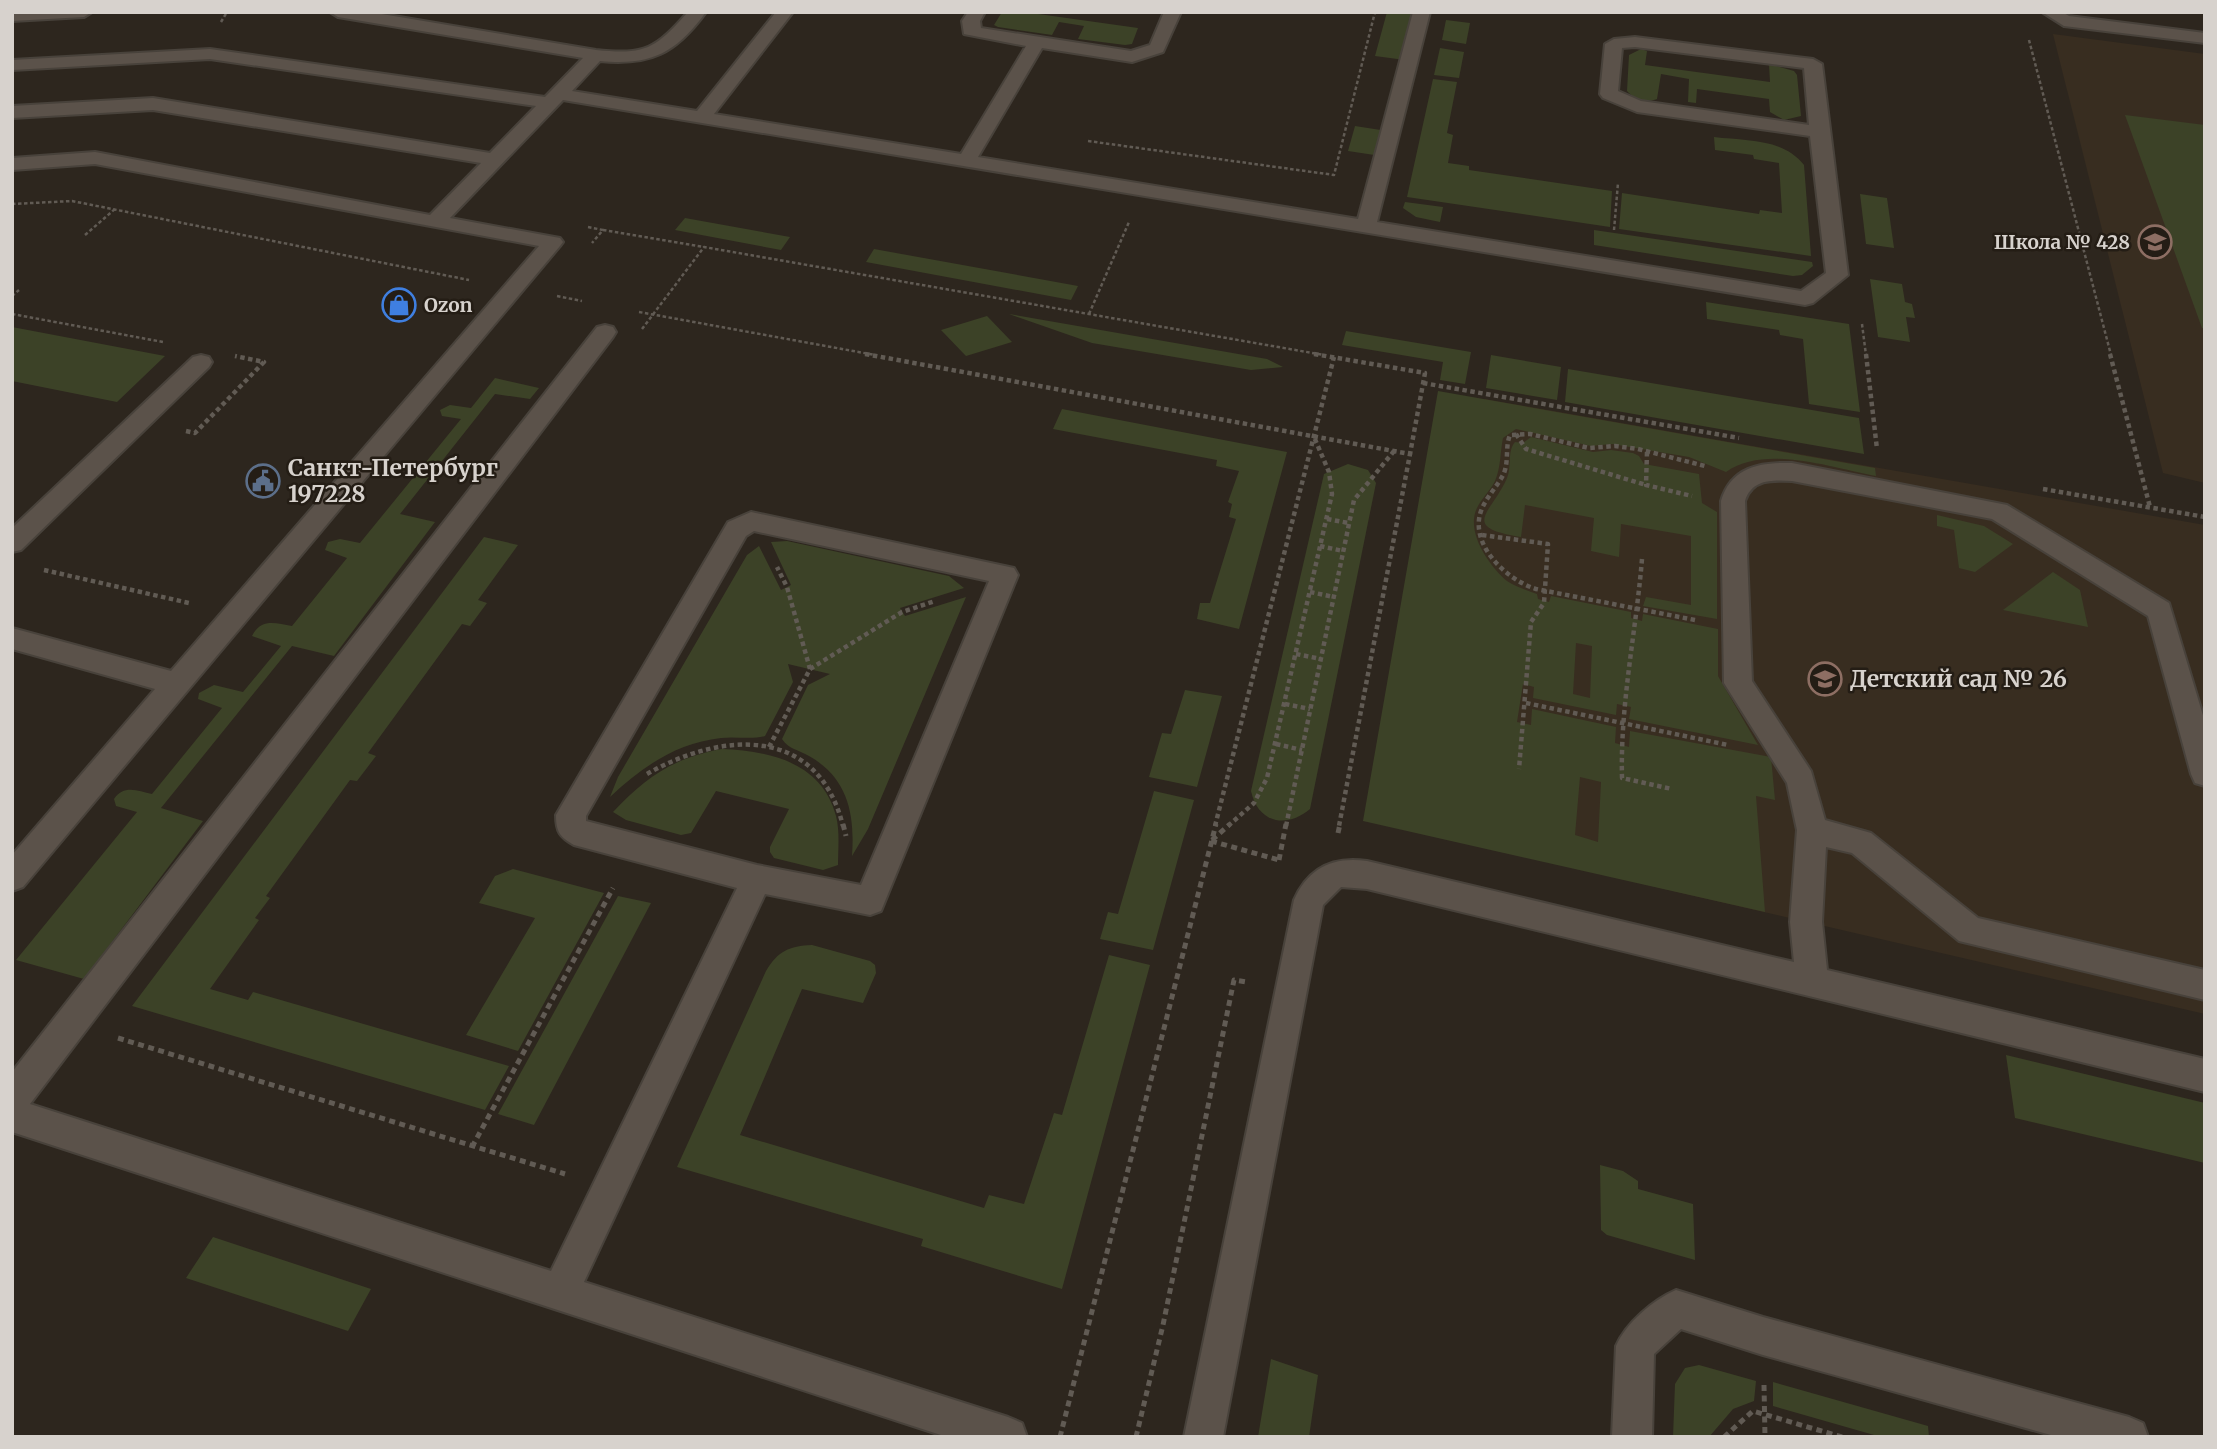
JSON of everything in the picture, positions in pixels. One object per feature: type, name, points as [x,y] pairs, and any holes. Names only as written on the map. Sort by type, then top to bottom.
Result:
[{"type":"lane","points":[[12,16],[84,12]]},
{"type":"lane","points":[[338,12],[623,58],[647,57],[667,45],[698,12]]},
{"type":"lane","points":[[703,117],[785,12]]},
{"type":"lane","points":[[977,12],[971,21],[970,30],[977,33],[1132,57],[1157,48],[1173,12]]},
{"type":"lane","points":[[1366,225],[1423,12]]},
{"type":"lane","points":[[2050,12],[2064,21],[2205,38]]},
{"type":"lane","points":[[12,65],[211,54],[703,117],[1805,298],[1837,275],[1813,64],[1635,42],[1614,44],[1609,94],[1637,106],[1819,132]]},
{"type":"lane","points":[[966,161],[1036,43]]},
{"type":"lane","points":[[435,222],[596,55]]},
{"type":"lane","points":[[12,112],[153,104],[495,160]]},
{"type":"lane","points":[[12,164],[95,158],[553,242],[12,877]]},
{"type":"lane","points":[[12,1099],[605,332]]},
{"type":"lane","points":[[12,543],[201,362]]},
{"type":"lane","points":[[1812,983],[1806,946],[1806,922],[1812,830],[1801,780],[1738,683],[1735,488],[1748,477],[1768,471],[1792,472],[1998,511],[2160,610],[2205,774]]},
{"type":"lane","points":[[751,521],[1005,575],[870,901],[757,879],[585,836],[571,828],[571,815],[737,529],[751,521]]},
{"type":"lane","points":[[12,638],[177,684]]},
{"type":"lane","points":[[1812,830],[1860,842],[1970,931],[2205,985]]},
{"type":"lane","points":[[1203,1437],[1309,900],[1331,874],[1346,871],[1367,875],[2205,1076]]},
{"type":"lane","points":[[560,1293],[757,879]]},
{"type":"lane","points":[[12,1115],[1008,1437]]},
{"type":"lane","points":[[1632,1437],[1635,1346],[1676,1309],[1763,1336],[2129,1437]]},
{"type":"path","points":[[1078,140],[1334,175],[1375,12]]},
{"type":"path","points":[[2029,39],[2150,507]]},
{"type":"path","points":[[1614,230],[1618,183]]},
{"type":"path","points":[[1089,314],[1143,189]]},
{"type":"path","points":[[12,204],[72,201],[588,302]]},
{"type":"path","points":[[85,235],[115,209]]},
{"type":"path","points":[[603,230],[1425,373],[1331,874],[1211,841]]},
{"type":"path","points":[[636,337],[704,247]]},
{"type":"path","points":[[12,296],[19,290]]},
{"type":"path","points":[[627,310],[1410,454]]},
{"type":"path","points":[[12,314],[172,344]]},
{"type":"path","points":[[1862,324],[1878,450]]},
{"type":"path","points":[[1059,1437],[1334,357]]},
{"type":"path","points":[[1423,383],[1745,439]]},
{"type":"path","points":[[1516,434],[1526,449],[1646,485],[1702,498],[1734,514]]},
{"type":"path","points":[[1737,628],[1545,591],[1518,582],[1505,572],[1490,553],[1481,535],[1480,511],[1508,463],[1505,444],[1510,435],[1516,434],[1535,434],[1589,449],[1614,446],[1688,459],[1740,484]]},
{"type":"path","points":[[1211,841],[1254,803],[1267,778],[1276,744],[1332,494],[1329,472],[1313,436]]},
{"type":"path","points":[[1279,860],[1354,500],[1394,451]]},
{"type":"path","points":[[1646,485],[1647,452]]},
{"type":"path","points":[[2042,489],[2205,517]]},
{"type":"path","points":[[1327,519],[1349,523]]},
{"type":"path","points":[[1481,535],[1548,544],[1544,603],[1531,622],[1519,769]]},
{"type":"path","points":[[1320,546],[1344,551]]},
{"type":"path","points":[[1642,559],[1623,723],[1622,778],[1672,789]]},
{"type":"path","points":[[776,565],[787,587],[810,668]]},
{"type":"path","points":[[39,568],[201,606]]},
{"type":"path","points":[[1310,592],[1334,597]]},
{"type":"path","points":[[769,747],[810,668],[902,612],[940,600]]},
{"type":"path","points":[[1296,654],[1321,659]]},
{"type":"path","points":[[1526,703],[1762,752],[1784,753]]},
{"type":"path","points":[[1285,704],[1310,709]]},
{"type":"path","points":[[642,779],[692,750],[721,743],[769,747],[797,757],[832,787],[846,834],[845,863],[849,896]]},
{"type":"path","points":[[1276,744],[1302,750]]},
{"type":"path","points":[[472,1147],[613,888]]},
{"type":"path","points":[[1136,1437],[1163,1325],[1234,980],[1292,990]]},
{"type":"path","points":[[70,1023],[523,1163]]},
{"type":"path","points":[[1724,1437],[1753,1411],[1842,1437]]},
{"type":"shaded area","name":"Школа № 428","points":[[2053,34],[2205,54],[2205,483],[2163,473]]},
{"type":"shaded area","name":"Детский сад № 26","points":[[1485,399],[2205,525],[2205,1014],[1423,833]]},
{"type":"green space","points":[[1002,12],[1024,12],[1138,28],[1132,44],[1125,45],[1078,39],[1084,26],[1059,22],[1052,35],[998,27],[994,25]]},
{"type":"green space","points":[[1387,12],[1416,12],[1405,60],[1375,56]]},
{"type":"green space","points":[[1446,20],[1470,23],[1466,44],[1442,40]]},
{"type":"green space","points":[[1440,48],[1464,52],[1459,78],[1434,75]]},
{"type":"green space","points":[[1641,49],[1647,51],[1645,65],[1770,82],[1769,64],[1794,71],[1797,75],[1801,116],[1784,120],[1770,112],[1769,99],[1697,89],[1696,103],[1688,102],[1689,79],[1661,74],[1657,99],[1637,99],[1627,91],[1629,55]]},
{"type":"green space","points":[[1433,79],[1457,82],[1447,133],[1453,135],[1448,163],[1469,166],[1469,170],[1612,191],[1610,227],[1407,197]]},
{"type":"green space","points":[[2125,115],[2205,125],[2205,329],[2202,328]]},
{"type":"green space","points":[[1355,126],[1387,131],[1381,156],[1348,151]]},
{"type":"green space","points":[[1714,137],[1775,145],[1795,156],[1804,165],[1811,256],[1619,229],[1622,193],[1759,214],[1760,210],[1782,213],[1779,163],[1754,159],[1753,155],[1715,150]]},
{"type":"green space","points":[[1860,194],[1887,198],[1894,248],[1866,244]]},
{"type":"green space","points":[[1405,202],[1443,207],[1440,222],[1416,217],[1403,208]]},
{"type":"green space","points":[[685,218],[790,237],[781,250],[675,230]]},
{"type":"green space","points":[[1594,230],[1812,262],[1813,266],[1802,275],[1793,276],[1594,245]]},
{"type":"green space","points":[[874,249],[1078,286],[1071,300],[866,262]]},
{"type":"green space","points":[[1870,279],[1902,284],[1905,302],[1912,304],[1915,318],[1906,317],[1910,342],[1878,337]]},
{"type":"green space","points":[[1706,302],[1849,324],[1860,412],[1809,404],[1803,339],[1780,335],[1779,330],[1707,319]]},
{"type":"green space","points":[[1009,314],[1267,359],[1283,367],[1251,370],[1092,343]]},
{"type":"green space","points":[[987,316],[1012,342],[966,356],[941,330]]},
{"type":"green space","points":[[12,327],[165,356],[117,402],[12,381]]},
{"type":"green space","points":[[1346,331],[1471,352],[1465,384],[1440,380],[1443,362],[1342,345]]},
{"type":"green space","points":[[1491,355],[1561,367],[1557,400],[1486,388]]},
{"type":"green space","points":[[1568,369],[1859,418],[1864,454],[1565,402]]},
{"type":"green space","points":[[495,378],[539,388],[530,399],[495,394],[400,514],[435,522],[334,656],[292,646],[161,808],[203,821],[84,979],[16,960],[137,812],[116,806],[114,799],[118,794],[136,790],[152,794],[222,708],[198,699],[199,693],[214,685],[243,692],[281,646],[252,636],[256,630],[269,623],[292,626],[347,558],[325,550],[328,542],[340,539],[360,543],[461,419],[442,416],[440,410],[450,405],[471,408]]},
{"type":"green space","points":[[1438,391],[1875,468],[1876,476],[1799,460],[1779,459],[1742,464],[1726,472],[1689,457],[1612,444],[1591,446],[1516,429],[1503,438],[1497,476],[1474,517],[1477,538],[1493,567],[1507,581],[1537,594],[1538,599],[1549,602],[1551,596],[1631,612],[1631,618],[1642,621],[1643,614],[1718,629],[1718,676],[1758,745],[1629,719],[1631,707],[1617,704],[1616,715],[1533,698],[1534,687],[1523,684],[1517,722],[1531,725],[1532,709],[1616,727],[1615,743],[1629,747],[1630,731],[1771,757],[1775,800],[1756,796],[1765,912],[1363,821]],"holes":[[[1576,643],[1592,646],[1590,698],[1573,694]],[[1580,777],[1601,782],[1598,842],[1575,835]]]},
{"type":"green space","points":[[1062,409],[1287,452],[1239,629],[1197,619],[1200,603],[1210,603],[1236,519],[1229,517],[1232,504],[1228,502],[1239,471],[1216,466],[1217,460],[1053,429]]},
{"type":"green space","points":[[1531,437],[1593,452],[1611,450],[1633,453],[1639,456],[1644,464],[1699,474],[1702,503],[1717,512],[1717,619],[1643,606],[1646,597],[1691,605],[1691,536],[1621,524],[1619,557],[1591,551],[1594,518],[1525,505],[1521,537],[1490,528],[1485,523],[1485,517],[1507,478],[1513,446],[1515,442],[1523,443]]},
{"type":"green space","points":[[1348,464],[1368,470],[1376,483],[1310,809],[1292,819],[1274,820],[1260,810],[1251,791],[1324,474]]},
{"type":"green space","points":[[1937,515],[1984,526],[2013,544],[1975,572],[1959,568],[1954,530],[1937,526]]},
{"type":"green space","points":[[484,537],[518,545],[478,600],[487,603],[470,626],[462,624],[368,753],[376,756],[357,781],[350,780],[266,896],[270,898],[255,918],[259,920],[210,989],[248,1000],[253,992],[509,1066],[485,1110],[132,1006]]},
{"type":"green space","points":[[787,541],[949,576],[964,588],[900,608],[905,616],[966,597],[868,829],[852,856],[850,812],[841,786],[822,765],[782,739],[808,685],[830,674],[788,664],[793,682],[765,736],[721,738],[689,745],[647,766],[610,797],[618,777],[747,555],[759,546],[781,590],[791,585],[771,542]]},
{"type":"green space","points":[[2053,572],[2080,590],[2088,627],[2003,610]]},
{"type":"green space","points":[[1185,690],[1222,696],[1197,787],[1149,777],[1162,733],[1171,734]]},
{"type":"green space","points":[[722,749],[775,757],[791,763],[819,783],[836,816],[838,865],[823,870],[774,858],[770,847],[789,809],[716,791],[691,833],[681,835],[626,820],[613,812],[637,789],[662,771],[689,758]]},
{"type":"green space","points":[[1154,791],[1194,800],[1153,950],[1100,939],[1108,912],[1118,914]]},
{"type":"green space","points":[[513,869],[604,893],[518,1051],[466,1035],[535,918],[479,903],[495,876]]},
{"type":"green space","points":[[618,896],[651,903],[534,1125],[498,1114]]},
{"type":"green space","points":[[812,945],[870,961],[875,965],[876,973],[863,1003],[802,989],[740,1135],[984,1208],[989,1195],[1024,1204],[1054,1113],[1062,1115],[1109,955],[1150,965],[1062,1289],[921,1246],[923,1239],[677,1167],[766,971],[785,951]]},
{"type":"green space","points":[[2006,1055],[2205,1103],[2205,1163],[2015,1118]]},
{"type":"green space","points":[[1600,1165],[1623,1171],[1638,1181],[1638,1189],[1693,1204],[1695,1260],[1607,1235],[1601,1230]]},
{"type":"green space","points":[[213,1237],[371,1289],[348,1331],[186,1278]]},
{"type":"green space","points":[[1271,1359],[1318,1375],[1309,1437],[1258,1437]]},
{"type":"green space","points":[[1699,1365],[1756,1381],[1754,1401],[1733,1409],[1709,1437],[1673,1437],[1675,1384],[1685,1368]]},
{"type":"green space","points":[[1773,1382],[1928,1426],[1929,1437],[1881,1437],[1773,1406]]},
{"type":"place","name":"Школа № 428","points":[[2155,242]]},
{"type":"place","name":"Ozon","points":[[399,305]]},
{"type":"place","name":"Санкт-Петербург 197228","points":[[263,481]]},
{"type":"place","name":"Детский сад № 26","points":[[1825,679]]}]
